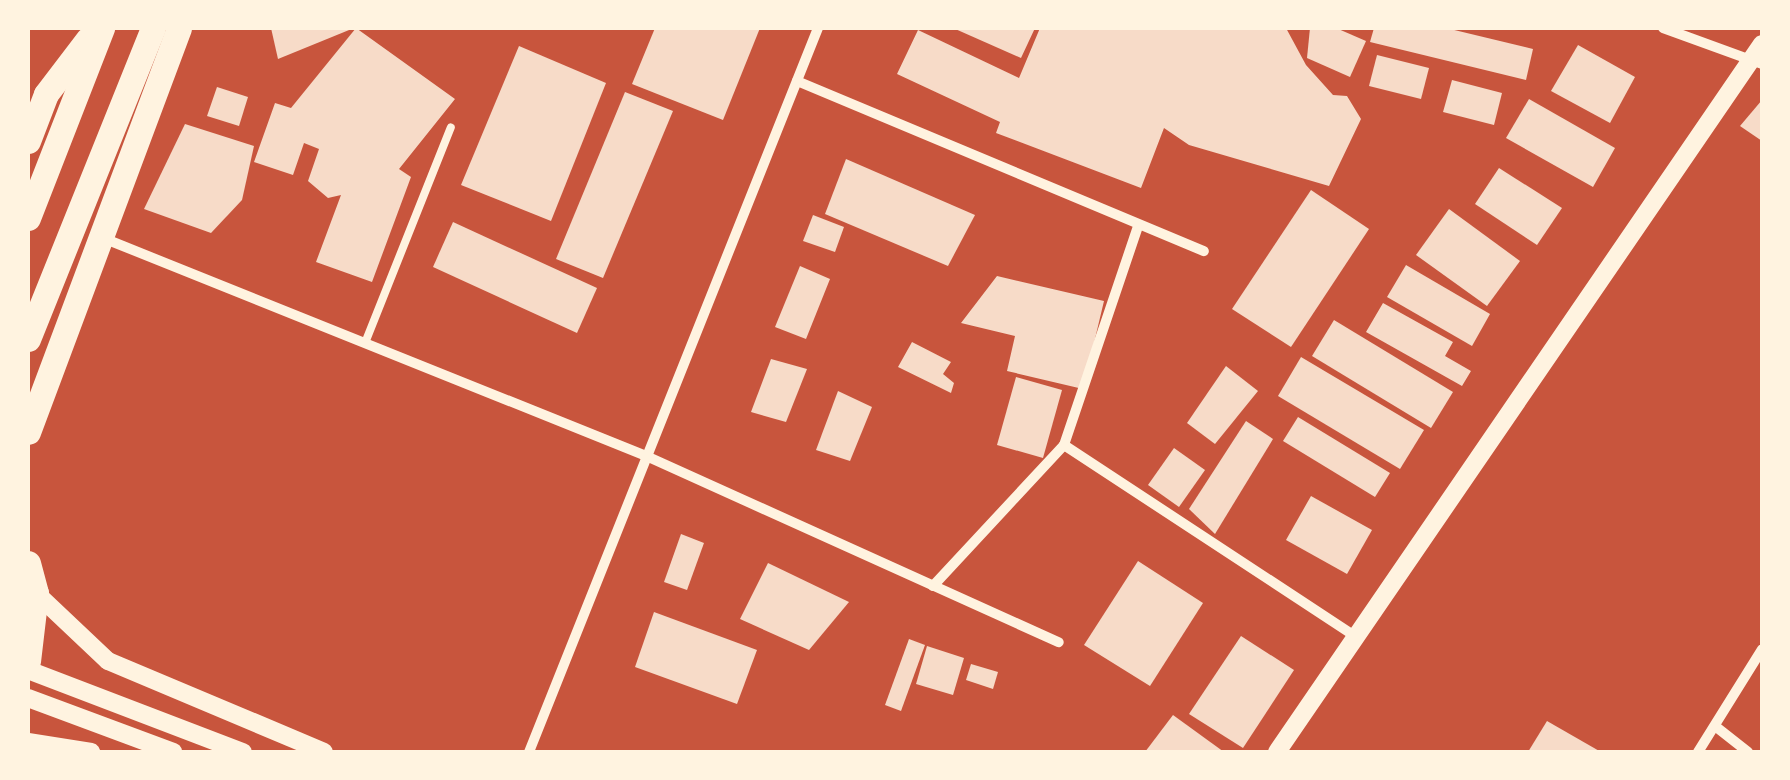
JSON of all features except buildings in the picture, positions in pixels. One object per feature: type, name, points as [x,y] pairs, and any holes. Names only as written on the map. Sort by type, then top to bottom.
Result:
[{"type":"main road","points":[[28,141],[46,94],[100,28]]},
{"type":"main road","points":[[28,218],[100,28]]},
{"type":"main road","points":[[28,339],[153,28]]},
{"type":"main road","points":[[28,432],[179,28]]},
{"type":"main road","points":[[28,661],[30,568]]},
{"type":"street","points":[[529,752],[644,455],[818,28]]},
{"type":"street","points":[[1663,28],[1758,63]]},
{"type":"street","points":[[1276,752],[1758,63],[1762,44]]},
{"type":"street","points":[[797,81],[1204,251]]},
{"type":"street","points":[[933,586],[1064,446],[1138,226]]},
{"type":"street","points":[[99,237],[644,455],[1060,642]]},
{"type":"street","points":[[1064,446],[1356,637]]},
{"type":"street","points":[[30,568],[108,661],[324,752]]},
{"type":"street","points":[[1698,752],[1762,649]]},
{"type":"street","points":[[28,670],[243,752]]},
{"type":"street","points":[[28,698],[173,752]]},
{"type":"street","points":[[1715,726],[1748,752]]},
{"type":"street","points":[[28,742],[91,752]]},
{"type":"lane","points":[[365,343],[450,127]]}]
